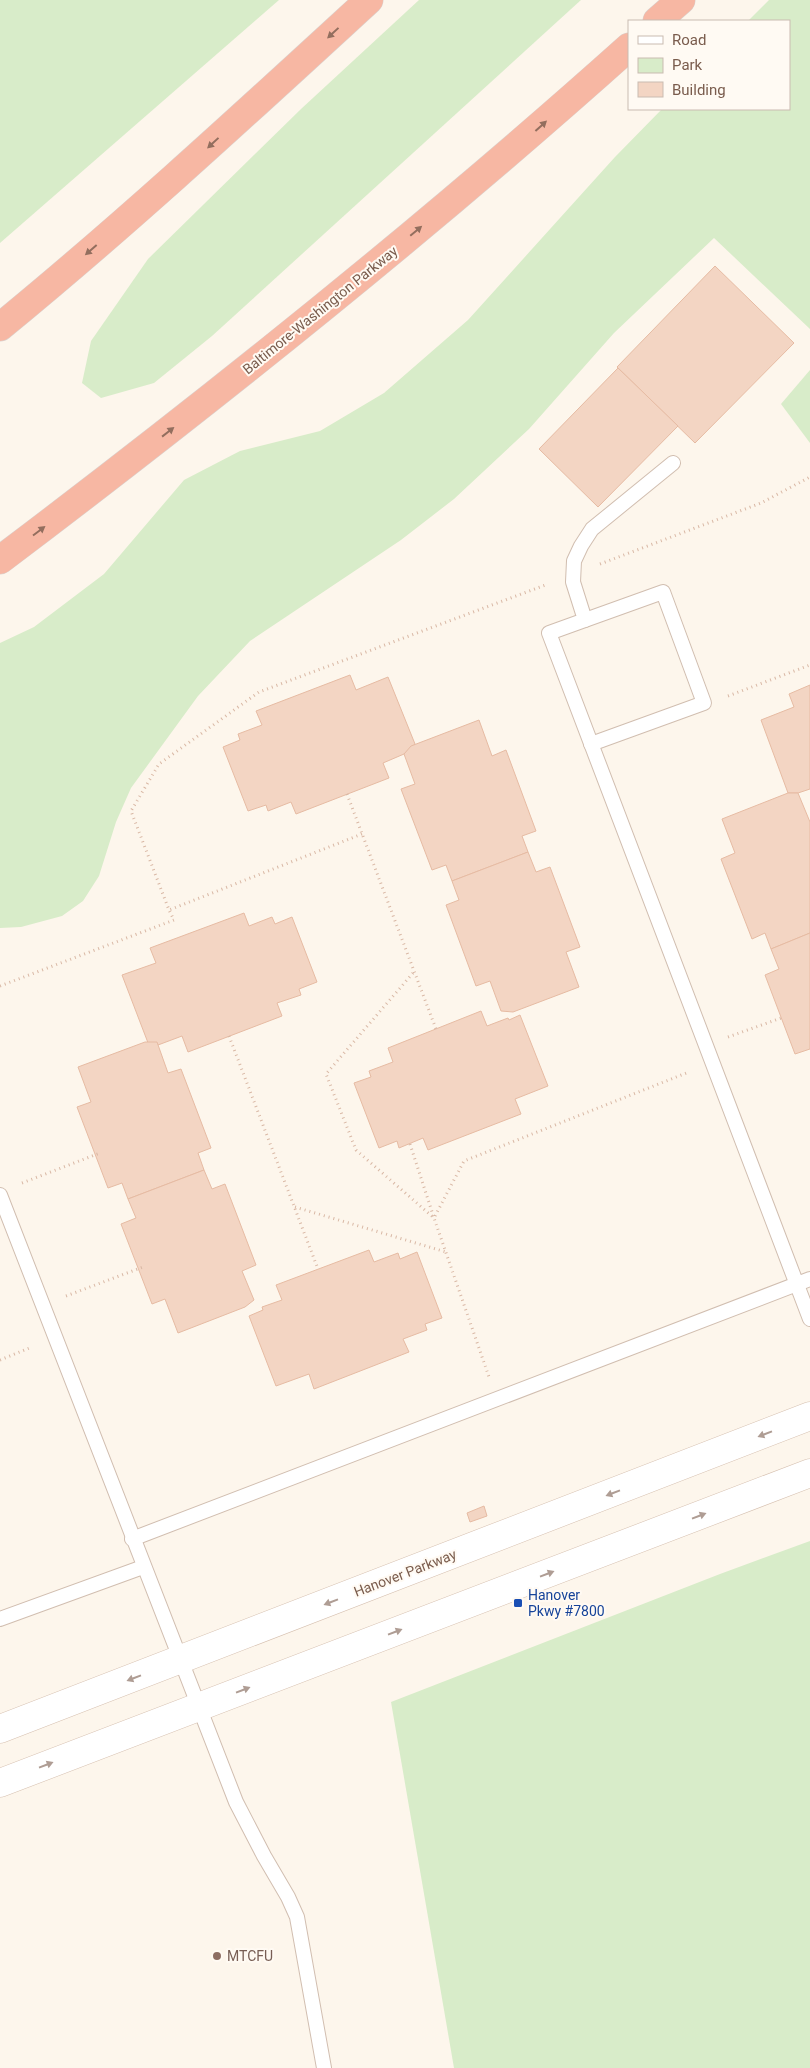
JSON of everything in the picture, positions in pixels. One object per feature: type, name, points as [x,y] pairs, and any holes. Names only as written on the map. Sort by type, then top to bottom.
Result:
[{"type":"highway","points":[[0,327],[56,281],[203,152],[369,0]]},
{"type":"highway","points":[[658,20],[681,0]]},
{"type":"highway","name":"Baltimore-Washington Parkway","points":[[0,560],[135,458],[293,334],[534,132],[628,48]]},
{"type":"street","name":"Hanover Parkway","points":[[0,1729],[810,1416]]},
{"type":"street","points":[[0,1782],[810,1474]]},
{"type":"lane","points":[[585,620],[573,582],[574,561],[592,529],[673,463]]},
{"type":"lane","points":[[591,744],[704,703],[663,592],[549,633],[591,744],[713,1063],[803,1282],[810,1319]]},
{"type":"lane","points":[[0,1195],[179,1660],[236,1802],[297,1917],[324,2068]]},
{"type":"lane","points":[[132,1538],[803,1282]]},
{"type":"lane","points":[[0,1619],[143,1567]]},
{"type":"path","points":[[0,986],[174,920],[131,812],[159,764],[259,692],[761,504],[810,477]]},
{"type":"path","points":[[704,703],[810,665]]},
{"type":"path","points":[[347,794],[413,973],[436,1029]]},
{"type":"path","points":[[169,910],[362,834]]},
{"type":"path","points":[[413,973],[326,1074],[356,1150],[434,1218]]},
{"type":"path","points":[[706,1045],[784,1017]]},
{"type":"path","points":[[229,1036],[318,1269]]},
{"type":"path","points":[[434,1218],[464,1161],[713,1063]]},
{"type":"path","points":[[410,1144],[497,1399]]},
{"type":"path","points":[[18,1185],[100,1153]]},
{"type":"path","points":[[295,1207],[446,1252]]},
{"type":"path","points":[[42,1305],[143,1267]]},
{"type":"path","points":[[0,1360],[55,1337]]},
{"type":"green space","points":[[0,0],[279,0],[0,243]]},
{"type":"green space","points":[[419,0],[581,0],[212,336],[154,383],[101,398],[82,383],[91,341],[148,259],[301,109]]},
{"type":"green space","points":[[769,0],[810,0],[810,329],[714,238],[614,333],[529,429],[454,499],[401,540],[250,641],[198,696],[131,788],[116,822],[99,876],[83,901],[62,916],[21,927],[0,928],[0,643],[34,627],[104,574],[184,480],[240,451],[320,431],[384,393],[468,320],[615,157],[661,110],[790,110],[790,20],[749,20]]},
{"type":"green space","points":[[810,370],[810,443],[781,404]]},
{"type":"green space","points":[[810,1541],[810,2068],[454,2068],[391,1702]]},
{"type":"building","points":[[715,266],[794,343],[695,443],[617,367]]},
{"type":"building","points":[[618,368],[678,426],[598,507],[539,449]]},
{"type":"building","points":[[350,675],[356,690],[388,677],[415,744],[404,754],[383,763],[389,778],[296,814],[291,802],[268,811],[266,805],[248,811],[223,747],[240,740],[238,734],[262,725],[256,711]]},
{"type":"building","points":[[810,685],[810,789],[798,793],[788,793],[761,720],[794,707],[789,694]]},
{"type":"building","points":[[479,720],[492,756],[506,750],[536,831],[522,836],[528,852],[452,881],[446,865],[432,870],[401,789],[415,784],[404,754],[411,746]]},
{"type":"building","points":[[788,793],[798,793],[810,822],[810,933],[771,949],[765,933],[752,939],[721,859],[735,853],[722,819]]},
{"type":"building","points":[[528,852],[536,872],[550,867],[580,947],[566,952],[579,987],[513,1012],[501,1011],[490,981],[476,986],[446,905],[459,900],[452,881]]},
{"type":"building","points":[[244,913],[249,926],[272,917],[275,924],[292,917],[317,982],[299,989],[301,995],[277,1003],[282,1016],[188,1052],[182,1036],[150,1048],[122,975],[156,963],[150,948]]},
{"type":"building","points":[[810,933],[810,1049],[795,1054],[765,975],[779,969],[771,949]]},
{"type":"building","points":[[481,1011],[487,1026],[520,1015],[548,1086],[515,1099],[521,1114],[428,1150],[423,1138],[399,1148],[397,1141],[379,1148],[354,1083],[371,1077],[369,1071],[393,1062],[388,1048]]},
{"type":"building","points":[[145,1042],[157,1042],[168,1073],[181,1069],[211,1148],[198,1153],[204,1170],[128,1199],[122,1183],[108,1188],[77,1107],[91,1102],[78,1067]]},
{"type":"building","points":[[204,1170],[212,1189],[225,1184],[256,1265],[242,1271],[254,1300],[245,1307],[178,1333],[165,1299],[152,1304],[121,1224],[136,1218],[128,1199]]},
{"type":"building","points":[[369,1250],[374,1262],[398,1253],[400,1259],[417,1252],[442,1318],[425,1324],[427,1330],[403,1339],[409,1352],[314,1389],[309,1374],[276,1386],[249,1316],[263,1310],[262,1307],[282,1300],[276,1285]]},
{"type":"building","points":[[484,1506],[487,1516],[470,1522],[467,1513]]},
{"type":"place","name":"Hanover Pkwy #7800","points":[[518,1603]]},
{"type":"place","name":"MTCFU","points":[[217,1956]]}]
